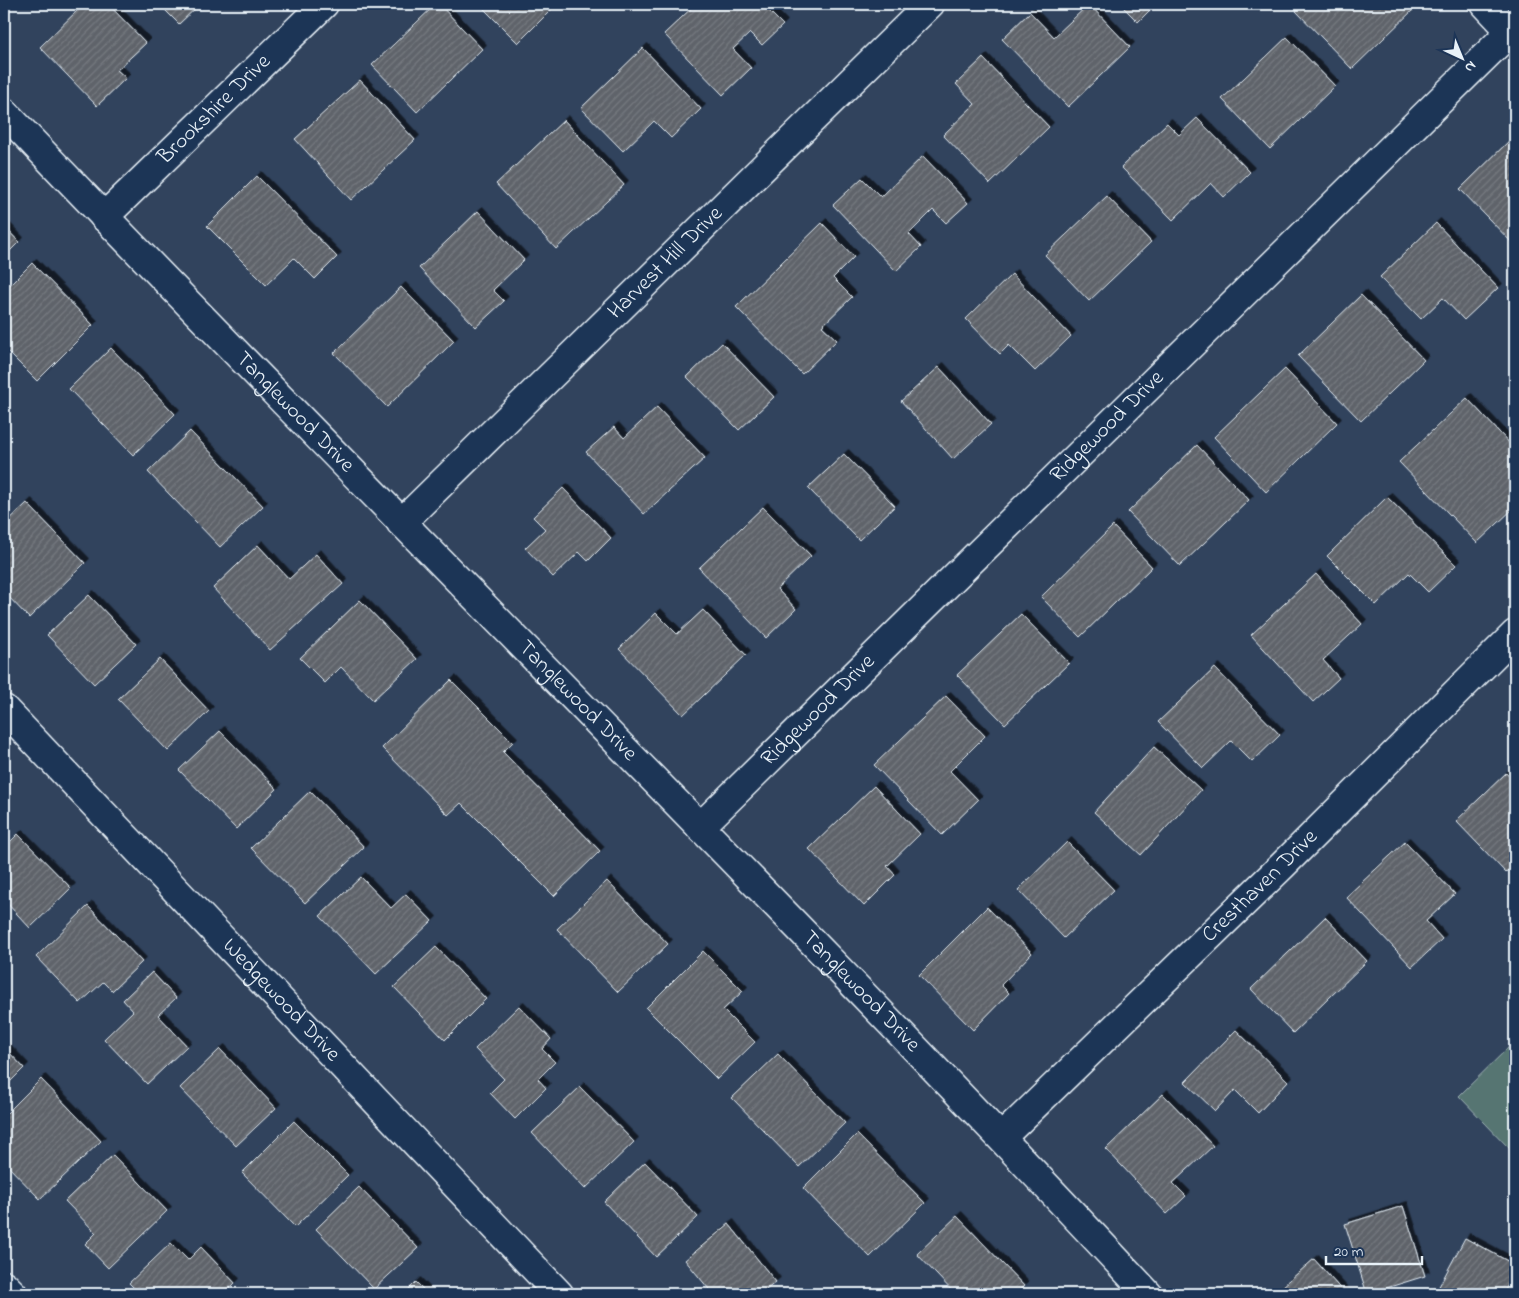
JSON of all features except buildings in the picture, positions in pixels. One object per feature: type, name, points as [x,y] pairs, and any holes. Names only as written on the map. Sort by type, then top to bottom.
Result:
[{"type":"street","name":"Brookshire Drive","points":[[104,217],[324,4]]},
{"type":"street","name":"Harvest Hill Drive","points":[[401,523],[930,4]]},
{"type":"street","points":[[1484,4],[1514,31]]},
{"type":"street","name":"Ridgewood Drive","points":[[700,827],[1514,31]]},
{"type":"street","name":"Tanglewood Drive","points":[[4,112],[401,523],[1002,1137],[1148,1294]]},
{"type":"street","name":"Cresthaven Drive","points":[[1002,1137],[1275,873],[1515,634]]},
{"type":"street","name":"Wedgewood Drive","points":[[4,709],[559,1294]]},
{"type":"street","points":[[4,1285],[12,1294]]},
{"type":"green space","points":[[1515,1041],[1515,1142],[1509,1148],[1459,1096]]}]
